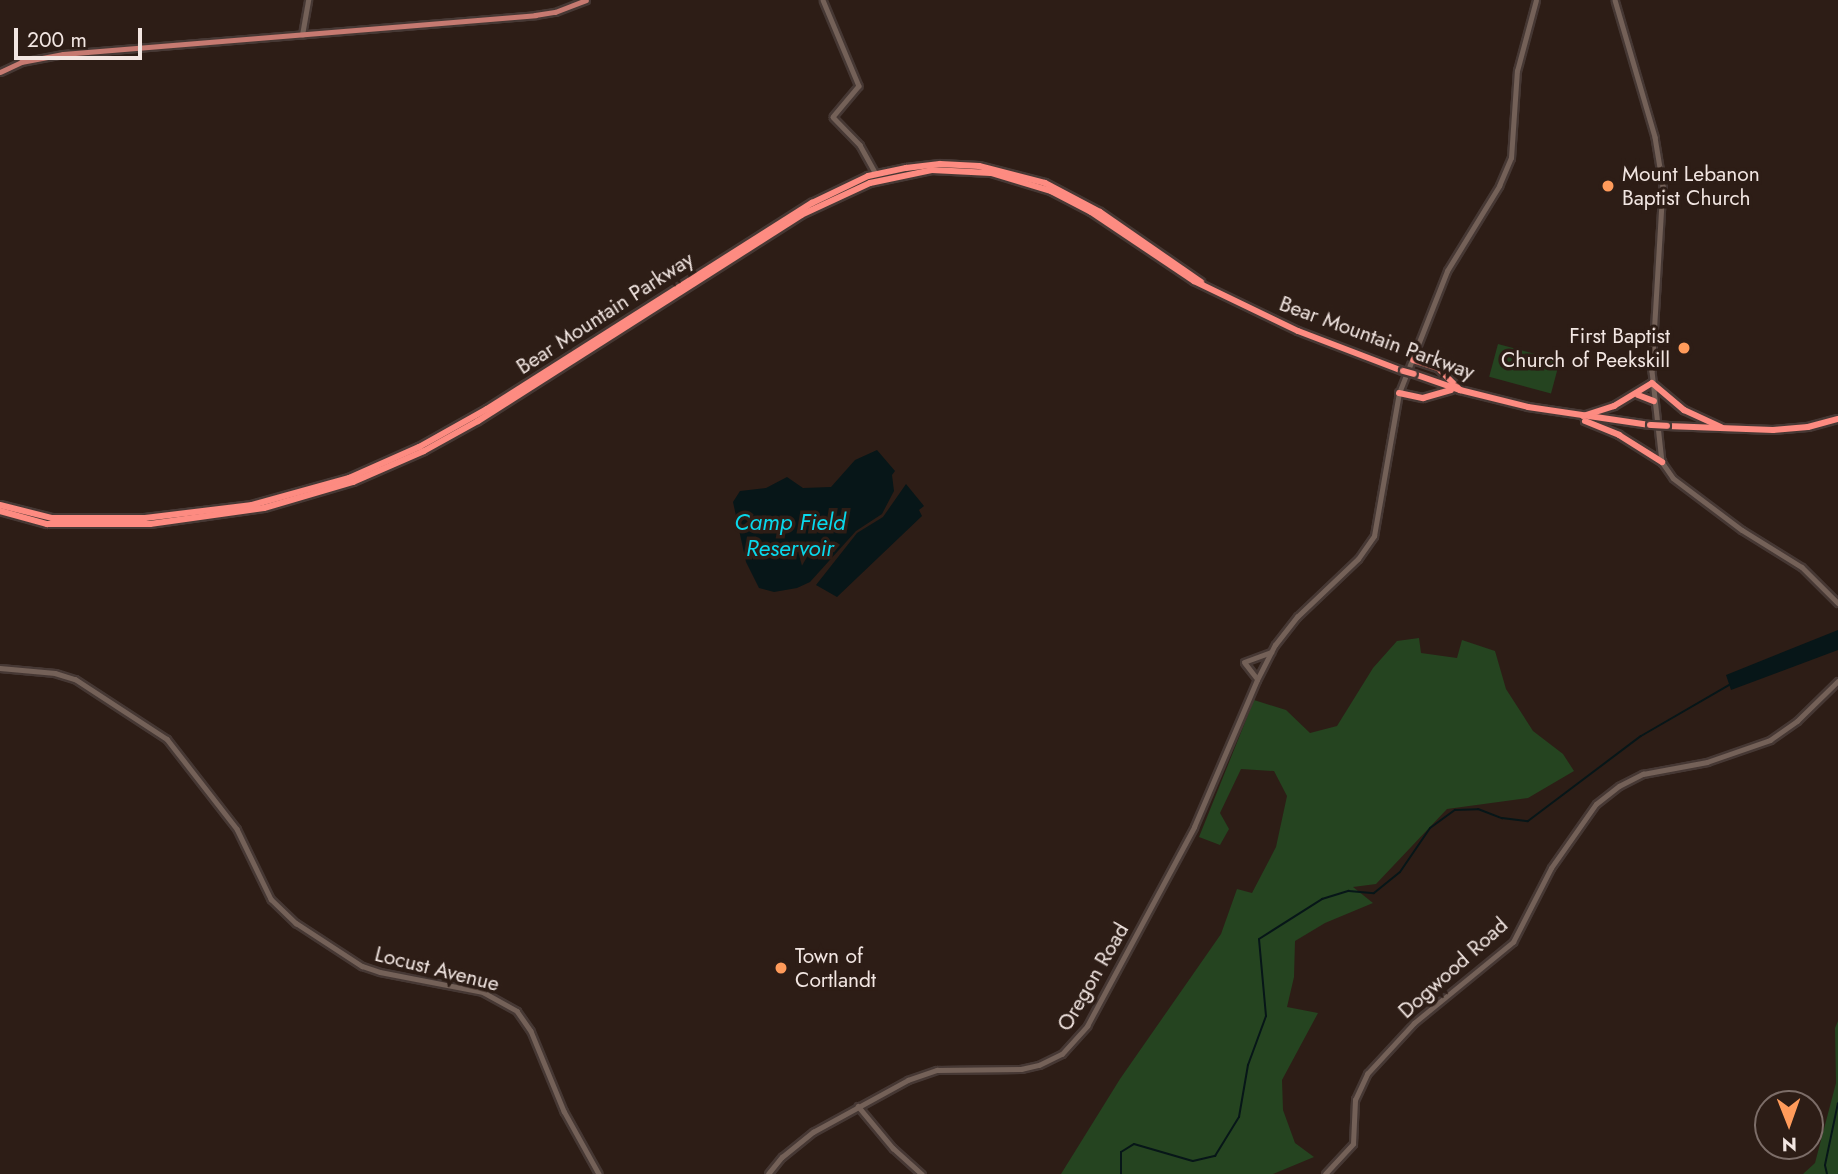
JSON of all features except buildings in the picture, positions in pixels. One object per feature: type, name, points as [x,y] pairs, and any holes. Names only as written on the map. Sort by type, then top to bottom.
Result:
[{"type":"highway","name":"Bear Mountain Parkway","points":[[0,505],[59,519],[168,517],[275,500],[356,476],[419,447],[480,414],[792,214],[839,188],[878,178],[950,169],[985,172],[1022,180],[1077,204],[1186,276],[1298,331],[1460,390],[1581,417],[1650,425],[1794,429],[1838,419]]},
{"type":"highway","name":"Bear Mountain Parkway","points":[[0,511],[35,522],[60,525],[172,522],[264,508],[354,482],[424,450],[478,421],[801,215],[878,178]]},
{"type":"highway","points":[[1413,360],[1440,370],[1460,390]]},
{"type":"highway","points":[[1439,383],[1440,370]]},
{"type":"highway","points":[[1426,378],[1436,387],[1434,395]]},
{"type":"highway","points":[[1581,417],[1614,406],[1653,383],[1684,410],[1727,429]]},
{"type":"highway","points":[[1399,393],[1420,398],[1445,390],[1460,390]]},
{"type":"highway","points":[[1636,395],[1654,401]]},
{"type":"highway","points":[[1612,421],[1610,415],[1614,406]]},
{"type":"highway","points":[[1684,410],[1688,419],[1684,427]]},
{"type":"highway","points":[[1581,417],[1628,440],[1662,462]]},
{"type":"main road","points":[[0,72],[21,62],[63,54],[541,14],[586,0]]},
{"type":"street","points":[[302,35],[309,0]]},
{"type":"street","points":[[823,0],[859,86],[833,117],[860,145],[878,178]]},
{"type":"street","points":[[1257,680],[1256,673],[1244,663],[1271,652],[1297,617],[1358,559],[1374,536],[1399,393],[1447,271],[1499,186],[1511,158],[1517,71],[1536,0]]},
{"type":"street","points":[[1615,0],[1655,137],[1663,186],[1653,383],[1662,462],[1679,484],[1742,530],[1802,567],[1838,603]]},
{"type":"street","name":"Oregon Road","points":[[768,1174],[807,1137],[858,1106],[921,1074],[937,1070],[1022,1069],[1048,1062],[1070,1046],[1087,1026],[1194,827],[1271,652]]},
{"type":"street","name":"Locust Avenue","points":[[0,668],[55,673],[75,679],[167,739],[237,829],[271,898],[296,923],[362,966],[483,992],[517,1011],[531,1031],[564,1111],[599,1174]]},
{"type":"street","name":"Dogwood Road","points":[[1325,1174],[1353,1144],[1355,1100],[1367,1074],[1414,1023],[1513,942],[1571,835],[1597,804],[1619,786],[1643,774],[1707,762],[1770,740],[1798,720],[1838,681]]},
{"type":"street","points":[[858,1106],[893,1148],[922,1174]]},
{"type":"green space","points":[[1498,344],[1560,361],[1551,393],[1489,377]]},
{"type":"green space","points":[[1419,638],[1421,653],[1457,658],[1462,640],[1495,651],[1506,689],[1533,731],[1563,754],[1574,771],[1528,798],[1447,809],[1376,884],[1353,887],[1373,903],[1325,923],[1295,941],[1294,977],[1287,1007],[1318,1013],[1282,1080],[1283,1110],[1295,1143],[1314,1157],[1273,1174],[1061,1174],[1120,1079],[1221,934],[1237,889],[1252,893],[1276,847],[1287,796],[1274,771],[1241,769],[1220,813],[1229,829],[1220,845],[1199,837],[1254,700],[1286,710],[1310,733],[1337,726],[1373,668],[1397,641]]},
{"type":"green space","points":[[1838,1021],[1838,1174],[1803,1174],[1816,1160],[1824,1160],[1824,1129],[1836,1083],[1835,1028]]},
{"type":"water","name":"Camp Field Reservoir","points":[[877,450],[895,471],[892,475],[894,491],[882,514],[856,531],[810,582],[797,588],[774,592],[759,588],[746,562],[733,502],[740,491],[766,488],[787,477],[803,488],[831,487],[855,460]]},
{"type":"water","name":"Camp Field Reservoir","points":[[906,484],[924,506],[919,510],[922,516],[837,597],[816,585],[857,533],[883,517]]},
{"type":"water","points":[[1838,630],[1838,650],[1731,690],[1726,675]]},
{"type":"waterway","points":[[1121,1174],[1121,1152],[1134,1144],[1193,1161],[1215,1156],[1239,1117],[1248,1065],[1266,1016],[1259,939],[1322,899],[1349,891],[1374,893],[1400,872],[1430,828],[1455,810],[1478,809],[1502,818],[1528,821],[1641,736],[1729,685]]},
{"type":"waterway","points":[[1827,1174],[1825,1165],[1838,1103]]},
{"type":"place","name":"Mount Lebanon Baptist Church","points":[[1608,186]]},
{"type":"place","name":"First Baptist Church of Peekskill","points":[[1684,348]]},
{"type":"place","name":"Town of Cortlandt","points":[[781,968]]}]
